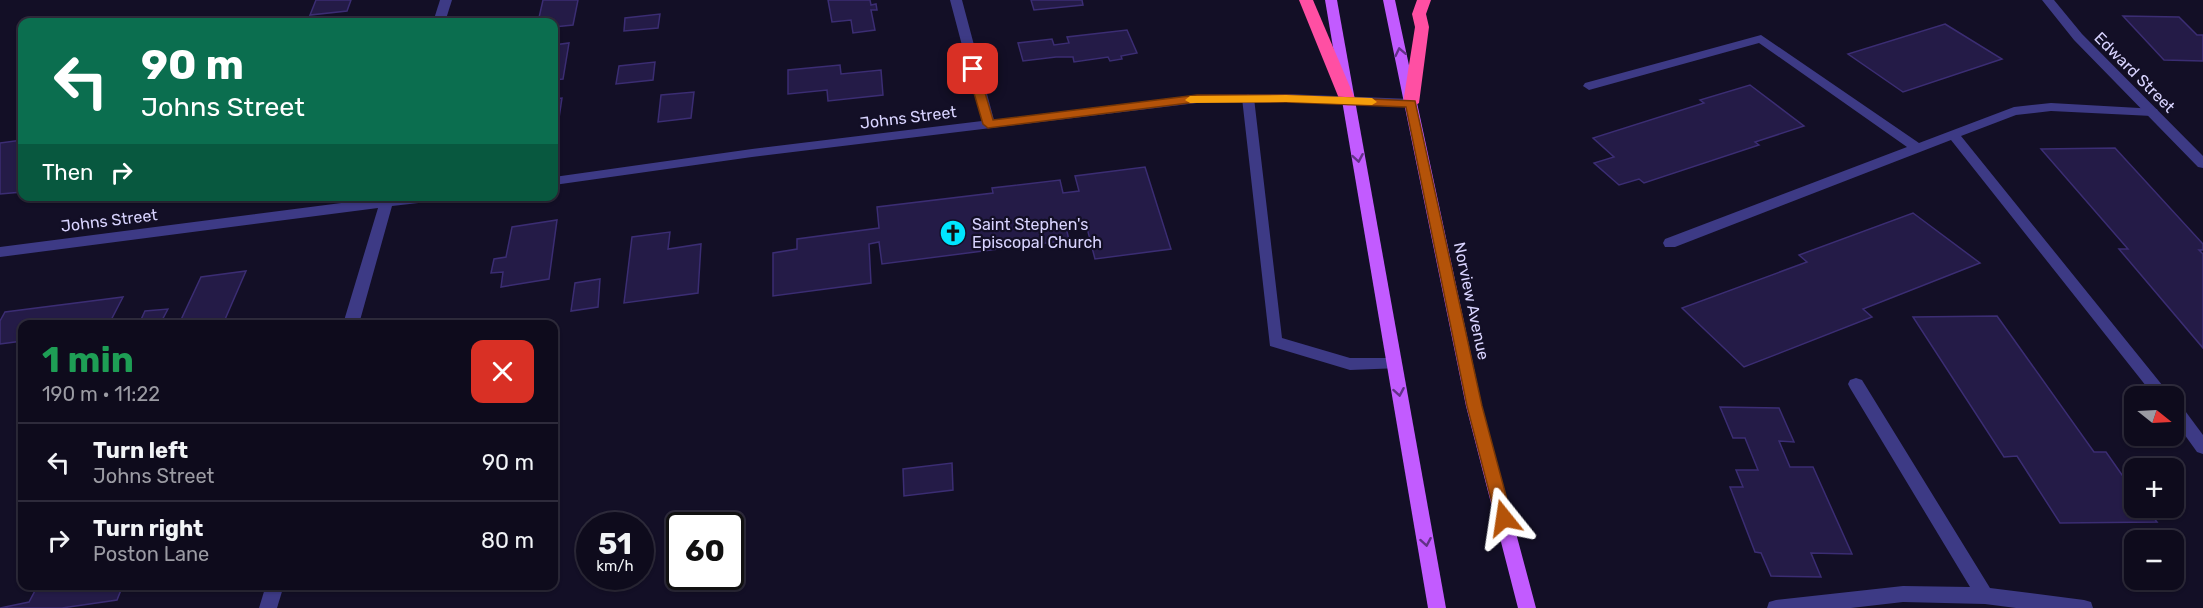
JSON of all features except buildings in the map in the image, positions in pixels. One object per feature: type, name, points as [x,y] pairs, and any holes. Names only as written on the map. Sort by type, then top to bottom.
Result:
[{"type":"highway","points":[[1306,0],[1348,101]]},
{"type":"highway","points":[[1411,103],[1422,27],[1419,14],[1424,0]]},
{"type":"main road","points":[[1331,0],[1437,608]]},
{"type":"main road","name":"Norview Avenue","points":[[1389,0],[1474,406],[1527,608]]},
{"type":"street","points":[[440,18],[446,0]]},
{"type":"street","points":[[956,0],[988,124]]},
{"type":"street","name":"Edward Street","points":[[2048,0],[2078,37],[2203,164]]},
{"type":"street","points":[[1589,86],[1761,39],[1917,148]]},
{"type":"street","points":[[1248,98],[1275,342],[1350,364],[1394,364]]},
{"type":"street","name":"Johns Street","points":[[558,180],[1197,99],[1248,98],[1411,103]]},
{"type":"street","points":[[1670,243],[2014,111],[2051,107],[2152,112]]},
{"type":"street","points":[[1953,134],[2155,386]]},
{"type":"street","name":"Johns Street","points":[[0,252],[380,201]]},
{"type":"street","points":[[352,320],[387,201]]},
{"type":"street","points":[[1856,384],[1985,596]]},
{"type":"street","points":[[2184,422],[2203,447]]},
{"type":"street","points":[[268,608],[273,590]]},
{"type":"street","points":[[1776,608],[1903,594],[1985,596],[2084,608]]},
{"type":"slow traffic","points":[[1190,100],[1286,98],[1372,102]]},
{"type":"place","name":"Saint Stephen's Episcopal Church","points":[[953,233]]},
{"type":"route","points":[[973,69],[988,124],[1080,111],[1197,99],[1286,98],[1411,103],[1474,406],[1504,518]]}]
